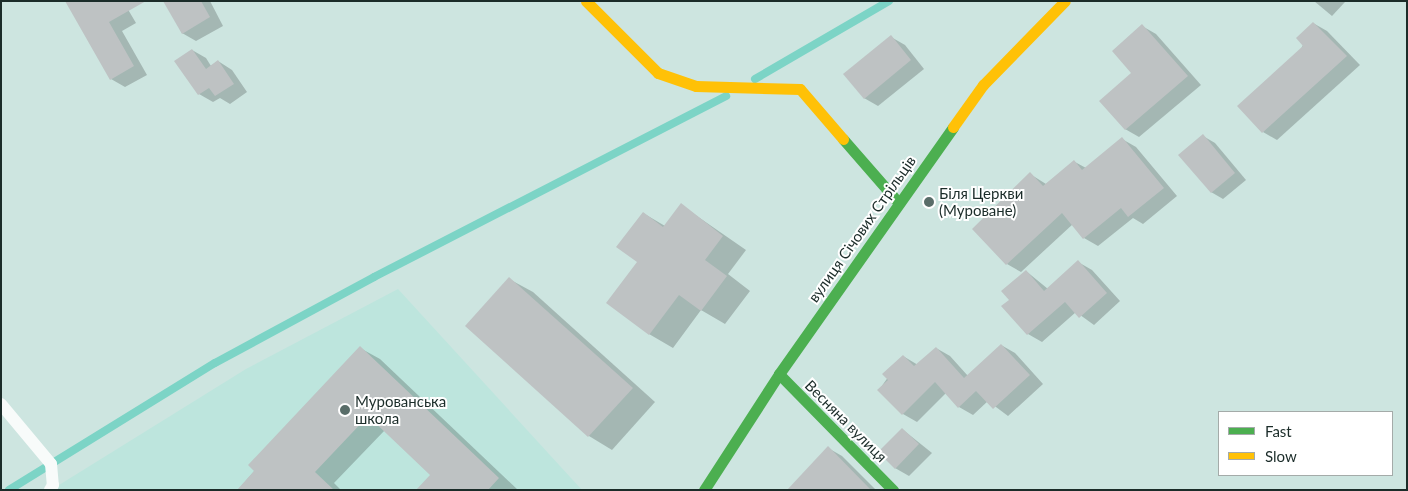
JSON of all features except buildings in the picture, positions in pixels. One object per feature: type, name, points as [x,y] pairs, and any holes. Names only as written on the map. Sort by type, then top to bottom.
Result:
[{"type":"street","points":[[586,1],[658,73],[696,86],[800,89],[898,202]]},
{"type":"street","name":"вулиця Січових Стрільців","points":[[704,490],[778,374],[982,85],[1019,44],[1065,1]]},
{"type":"street","name":"Весняна вулиця","points":[[778,374],[893,490]]},
{"type":"lane","points":[[1,404],[51,464],[53,485],[50,490]]},
{"type":"shaded area","name":"Мурованська школа","points":[[398,289],[582,490],[51,490],[246,369]]},
{"type":"waterway","points":[[755,79],[889,1]]},
{"type":"waterway","points":[[9,490],[215,363],[374,277],[726,96]]},
{"type":"traffic: fast","points":[[704,490],[779,374],[953,127]]},
{"type":"traffic: fast","points":[[843,139],[898,202]]},
{"type":"traffic: fast","points":[[779,374],[893,490]]},
{"type":"traffic: slow","points":[[586,1],[658,73],[696,86],[800,89],[843,139]]},
{"type":"traffic: slow","points":[[953,127],[983,85],[1065,1]]},
{"type":"place","name":"Біля Церкви (Муроване)","points":[[929,202]]},
{"type":"place","name":"Мурованська школа","points":[[345,410]]}]
